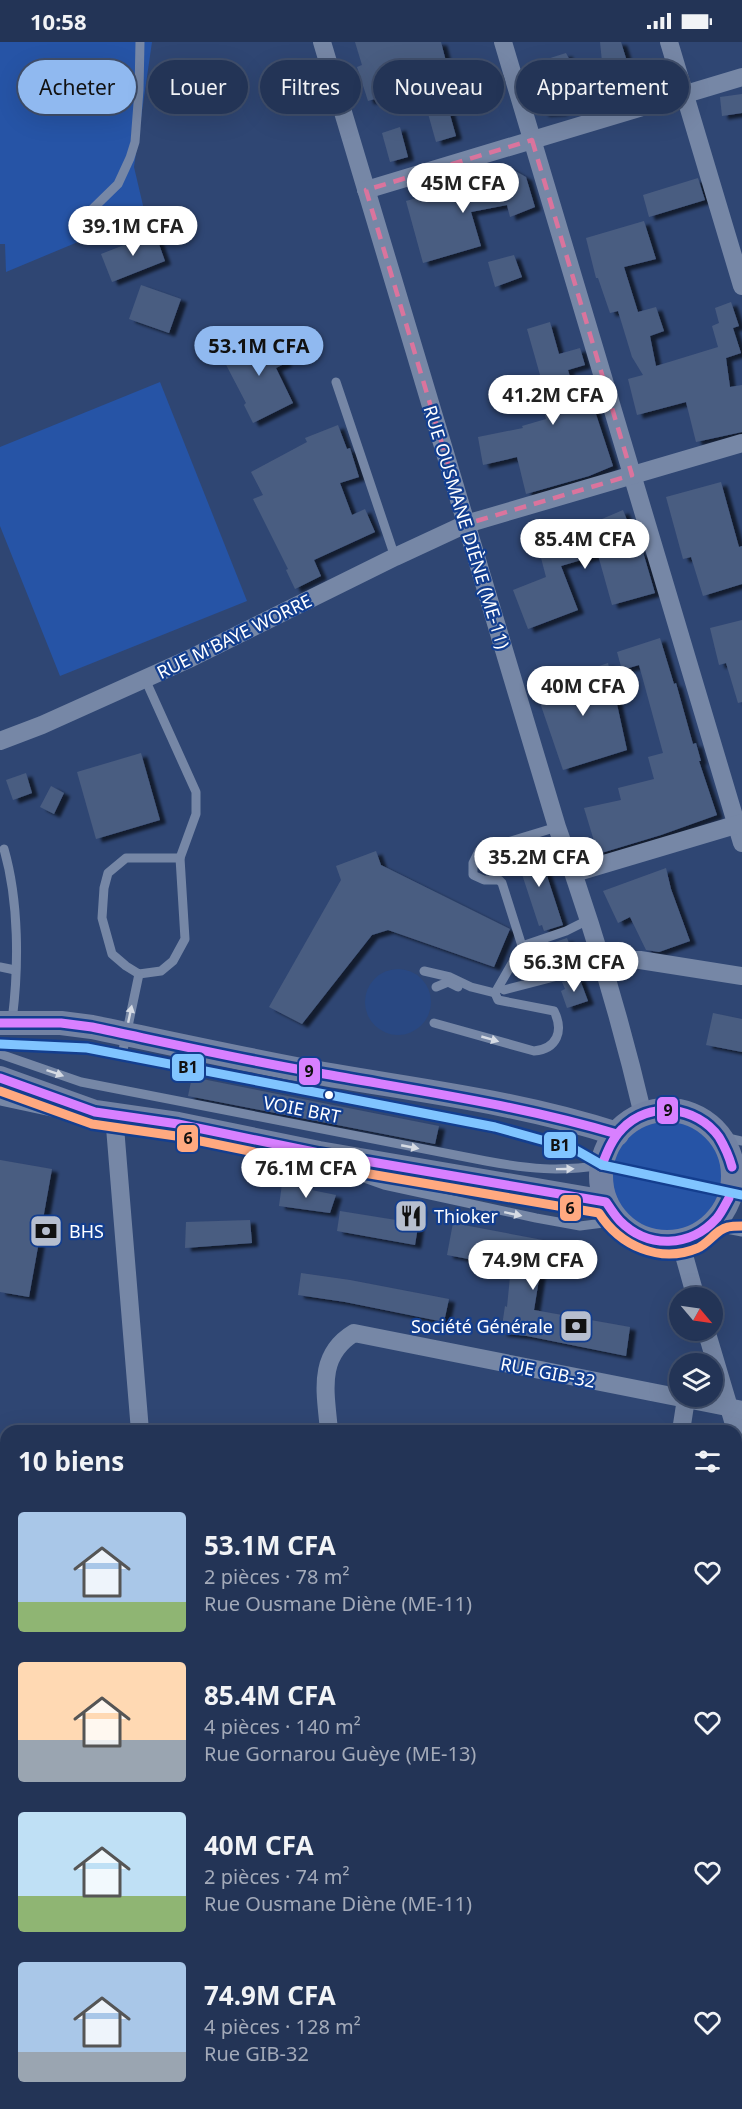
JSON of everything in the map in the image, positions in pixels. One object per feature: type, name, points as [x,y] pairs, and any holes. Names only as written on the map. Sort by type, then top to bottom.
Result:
[{"type":"street","name":"RUE OUSMANE DIÈNE (ME-11)","points":[[322,42],[557,826],[574,873],[626,1041],[643,1115]]},
{"type":"street","points":[[503,42],[739,824],[742,843]]},
{"type":"street","points":[[669,42],[674,60]]},
{"type":"street","points":[[689,93],[742,77]]},
{"type":"street","points":[[689,111],[742,286]]},
{"type":"street","points":[[366,190],[618,114]]},
{"type":"street","name":"RUE M'BAYE WORRE","points":[[0,741],[42,725],[191,658],[466,524],[742,443]]},
{"type":"street","points":[[574,873],[739,824]]},
{"type":"street","points":[[601,960],[640,960],[742,976]]},
{"type":"street","points":[[6,1023],[61,1023],[124,1044],[296,1069],[521,1107],[617,1134]]},
{"type":"street","points":[[0,1078],[105,1113],[178,1124],[613,1211]]},
{"type":"street","points":[[671,1110],[685,1113],[710,1126],[735,1150],[732,1183],[736,1194],[724,1219],[701,1233],[680,1241],[663,1242],[647,1239],[632,1232],[613,1211],[602,1184],[602,1165],[608,1148],[617,1134],[629,1122],[643,1115],[671,1110]]},
{"type":"street","points":[[105,1113],[139,1425]]},
{"type":"street","points":[[680,1241],[693,1287]]},
{"type":"street","name":"RUE GIB-32","points":[[328,1425],[325,1387],[330,1359],[342,1340],[354,1333],[669,1396]]},
{"type":"street","points":[[710,1341],[735,1409],[736,1425]]},
{"type":"street","points":[[682,1425],[685,1407]]},
{"type":"lane","points":[[74,227],[118,184],[130,158],[136,131],[140,42]]},
{"type":"lane","points":[[336,382],[396,557]]},
{"type":"lane","points":[[145,679],[196,792],[196,814],[180,858],[185,939],[173,961],[161,971],[139,974],[112,954],[102,918],[104,888],[108,873],[126,858],[180,858]]},
{"type":"lane","points":[[499,993],[528,951],[507,879],[501,874],[480,872],[479,865],[483,855],[496,846],[557,826]]},
{"type":"lane","points":[[4,849],[15,917],[15,990],[6,1023]]},
{"type":"lane","points":[[525,945],[566,931],[588,920]]},
{"type":"lane","points":[[436,987],[448,982],[470,993],[499,993],[577,970],[601,960]]},
{"type":"lane","points":[[0,967],[15,970]]},
{"type":"lane","points":[[424,971],[450,977],[471,987],[499,993],[554,1011],[559,1020],[559,1030],[553,1044],[546,1050],[534,1051],[434,1023]]},
{"type":"lane","points":[[124,1044],[139,974]]},
{"type":"lane","name":"VOIE BRT","points":[[0,1044],[87,1048],[124,1044],[495,1127],[574,1149],[602,1165],[736,1194]]},
{"type":"lane","name":"VOIE BRT","points":[[0,1054],[81,1082],[486,1161],[532,1169],[572,1170],[602,1165]]},
{"type":"lane","points":[[0,1101],[84,1118],[105,1113]]},
{"type":"lane","points":[[724,1219],[742,1232]]},
{"type":"highlighted area","points":[[532,140],[632,475],[466,524],[366,190]]},
{"type":"shaded area","points":[[0,42],[152,42],[134,167],[145,214],[6,272],[5,244],[0,244]]},
{"type":"shaded area","points":[[160,382],[247,601],[60,676],[0,526],[0,447]]},
{"type":"shaded area","points":[[398,969],[411,971],[421,979],[429,989],[431,1002],[429,1015],[421,1025],[411,1033],[398,1035],[385,1033],[375,1025],[367,1015],[365,1002],[367,989],[375,979],[385,971]]},
{"type":"shaded area","points":[[669,1117],[691,1122],[711,1134],[723,1154],[728,1176],[723,1198],[711,1218],[691,1230],[669,1235],[647,1230],[627,1218],[615,1198],[610,1176],[615,1154],[627,1134],[647,1122]]},
{"type":"building","points":[[355,42],[441,42],[446,60],[373,60],[373,100],[368,101],[361,79],[360,60]]},
{"type":"building","points":[[600,42],[621,42],[627,60],[602,60]]},
{"type":"building","points":[[566,53],[570,60],[544,60]]},
{"type":"building","points":[[742,94],[742,113],[722,116],[720,97]]},
{"type":"building","points":[[428,114],[450,114],[456,136],[436,142]]},
{"type":"building","points":[[400,127],[408,157],[390,162],[382,133]]},
{"type":"building","points":[[510,168],[526,177],[535,207],[510,217],[507,205],[471,212],[481,246],[423,263],[406,201],[466,184],[468,194],[502,185],[499,174]]},
{"type":"building","points":[[698,178],[705,200],[649,217],[643,195]]},
{"type":"building","points":[[644,221],[656,259],[624,267],[638,312],[656,307],[664,331],[650,336],[656,366],[718,347],[712,326],[719,323],[715,308],[731,302],[739,326],[733,328],[741,353],[726,358],[730,387],[742,385],[742,432],[696,442],[686,402],[637,415],[628,379],[643,375],[632,357],[618,311],[610,313],[598,278],[596,278],[586,238]]},
{"type":"building","points":[[155,233],[165,261],[112,282],[101,254]]},
{"type":"building","points":[[514,255],[522,277],[495,287],[488,262]]},
{"type":"building","points":[[141,285],[181,299],[169,333],[129,319]]},
{"type":"building","points":[[550,322],[559,354],[580,348],[585,365],[568,370],[579,407],[592,402],[613,466],[589,476],[526,494],[517,457],[483,465],[478,437],[523,428],[522,426],[546,419],[538,391],[544,389],[527,329]]},
{"type":"building","points":[[269,332],[286,363],[276,368],[293,403],[253,423],[244,405],[246,403],[222,357]]},
{"type":"building","points":[[338,425],[347,449],[350,448],[359,477],[340,483],[352,515],[365,509],[375,532],[314,560],[321,576],[295,589],[286,570],[288,569],[253,499],[263,495],[251,472],[307,442],[305,438]]},
{"type":"building","points":[[721,482],[739,547],[742,546],[742,584],[703,596],[691,557],[683,559],[666,497]]},
{"type":"building","points":[[623,510],[640,553],[643,552],[655,593],[612,605],[598,555],[561,566],[578,610],[528,629],[513,590],[546,577],[535,535],[563,527],[568,546],[599,533],[595,522]]},
{"type":"building","points":[[742,620],[742,702],[738,703],[726,663],[719,665],[710,628]]},
{"type":"building","points":[[660,638],[674,684],[676,683],[693,744],[696,743],[701,761],[699,761],[717,815],[598,854],[584,808],[621,800],[618,788],[654,779],[648,757],[663,753],[639,665],[622,670],[617,652]]},
{"type":"building","points":[[608,663],[627,750],[563,770],[535,688]]},
{"type":"building","points":[[141,753],[160,820],[96,839],[77,772]]},
{"type":"building","points":[[26,773],[32,793],[13,800],[6,780]]},
{"type":"building","points":[[51,786],[64,793],[54,814],[40,807]]},
{"type":"building","points":[[537,845],[563,925],[544,931],[542,925],[539,926],[515,853]]},
{"type":"building","points":[[376,851],[381,865],[510,929],[494,967],[388,930],[372,935],[302,1024],[269,1007],[341,880],[336,866]]},
{"type":"building","points":[[666,868],[671,889],[690,941],[659,952],[646,950],[630,917],[618,923],[603,891]]},
{"type":"building","points":[[567,938],[575,965],[558,969],[549,944]]},
{"type":"building","points":[[579,977],[588,1001],[567,1008],[561,991],[565,989],[562,982]]},
{"type":"building","points":[[713,1013],[742,1019],[742,1052],[706,1045]]},
{"type":"building","points":[[192,1077],[439,1126],[435,1144],[188,1096]]},
{"type":"building","points":[[0,1160],[52,1169],[29,1297],[0,1292]]},
{"type":"building","points":[[282,1184],[336,1195],[330,1213],[279,1206]]},
{"type":"building","points":[[399,1204],[421,1208],[415,1245],[337,1231],[340,1211],[396,1220]]},
{"type":"building","points":[[250,1220],[252,1243],[185,1248],[186,1222]]},
{"type":"building","points":[[453,1223],[548,1241],[534,1310],[630,1327],[626,1356],[501,1333],[505,1306],[507,1307],[511,1267],[447,1255]]},
{"type":"building","points":[[301,1273],[449,1299],[444,1322],[298,1295]]},
{"type":"transit line","name":"9","points":[[0,1023],[61,1023],[92,1027],[262,1063],[506,1107],[617,1134]]},
{"type":"transit line","name":"B1","points":[[0,1044],[87,1048],[495,1127],[574,1149],[602,1165],[742,1195]]},
{"type":"transit line","name":"9","points":[[0,1078],[95,1112],[178,1124],[319,1153],[606,1202],[618,1219],[631,1230],[643,1237],[656,1240],[682,1240],[694,1235],[717,1218],[729,1198]]},
{"type":"transit line","name":"6","points":[[0,1091],[92,1124],[176,1136],[317,1165],[599,1213],[618,1235],[642,1249],[656,1253],[669,1254],[698,1248],[724,1228],[742,1226]]},
{"type":"transit line","name":"9","points":[[602,1165],[615,1137],[633,1120],[645,1114],[672,1110],[686,1113],[710,1127],[719,1137],[732,1167]]},
{"type":"place","name":"Thioker","points":[[411,1216]]},
{"type":"place","name":"BHS","points":[[46,1231]]},
{"type":"place","name":"Société Générale","points":[[576,1326]]}]
